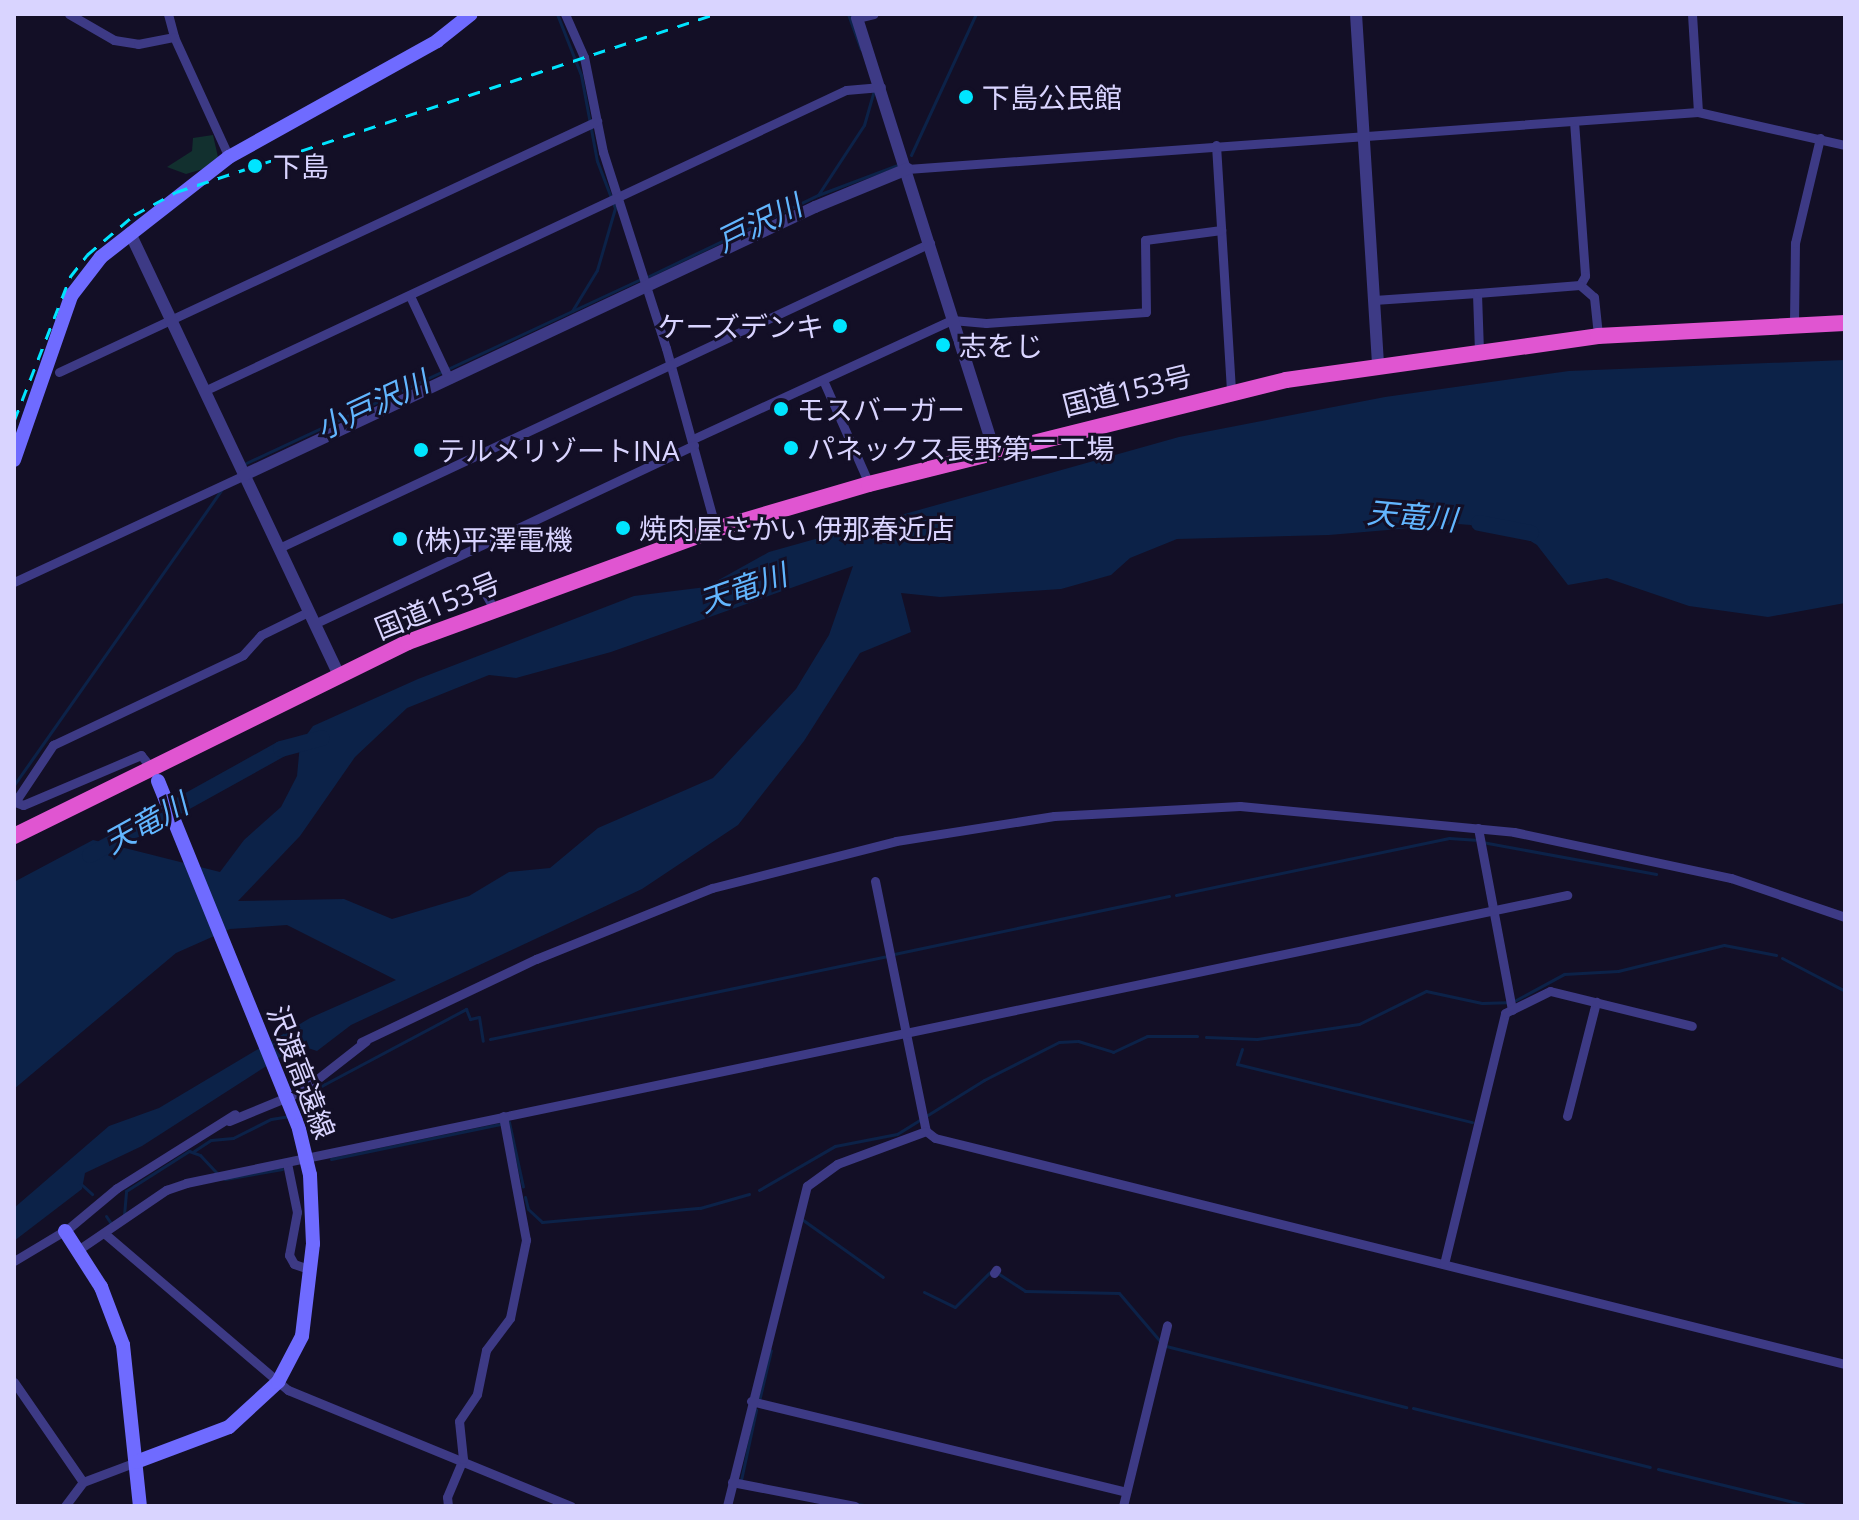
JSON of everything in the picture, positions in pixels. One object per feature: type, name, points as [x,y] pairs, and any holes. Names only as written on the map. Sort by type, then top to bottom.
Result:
[{"type":"highway","name":"国道153号","points":[[14,836],[54,816],[156,775],[339,675],[494,609],[716,529],[869,484],[1231,392],[1378,365],[1598,336],[1794,323],[1845,323]]},
{"type":"main road","points":[[14,460],[71,296],[91,267],[229,157],[437,41],[471,14]]},
{"type":"main road","name":"沢渡高遠線","points":[[136,1462],[229,1427],[278,1382],[302,1336],[313,1244],[310,1175],[298,1125],[156,775]]},
{"type":"main road","points":[[65,1231],[109,1303],[123,1345],[140,1506]]},
{"type":"street","points":[[69,14],[114,40],[138,44],[174,37]]},
{"type":"street","points":[[168,14],[174,37],[229,157]]},
{"type":"street","points":[[565,14],[584,57],[593,123],[613,199],[671,365],[716,529]]},
{"type":"street","points":[[874,14],[856,16],[994,450]]},
{"type":"street","points":[[1356,14],[1378,365]]},
{"type":"street","points":[[1692,14],[1698,112]]},
{"type":"street","points":[[204,391],[846,90],[877,87]]},
{"type":"street","points":[[14,582],[217,486],[239,472],[907,169],[1698,112],[1845,145]]},
{"type":"street","points":[[1574,121],[1585,276],[1580,285]]},
{"type":"street","points":[[59,372],[593,123]]},
{"type":"street","points":[[1794,323],[1795,243],[1820,138]]},
{"type":"street","points":[[1216,145],[1231,392]]},
{"type":"street","points":[[156,775],[141,755],[23,805],[14,802],[53,745],[243,655],[261,635],[311,618],[952,320],[986,323],[1146,312],[1145,240],[1221,230]]},
{"type":"street","points":[[130,233],[239,472],[339,675]]},
{"type":"street","points":[[279,548],[930,243]]},
{"type":"street","points":[[1374,300],[1580,285],[1594,297],[1598,336]]},
{"type":"street","points":[[1477,293],[1479,351]]},
{"type":"street","points":[[410,296],[449,378]]},
{"type":"street","points":[[823,380],[869,484]]},
{"type":"street","points":[[484,591],[494,609]]},
{"type":"street","points":[[220,1123],[290,1098],[365,1040],[634,917],[712,888],[896,841],[1054,816],[1177,807],[1293,810],[1478,828],[1731,878],[1845,917]]},
{"type":"street","points":[[1478,828],[1512,1010]]},
{"type":"street","points":[[875,881],[924,1125]]},
{"type":"street","points":[[78,1250],[176,1186],[1567,895]]},
{"type":"street","points":[[1444,1264],[1505,1013],[1545,991],[1692,1026]]},
{"type":"street","points":[[1567,1116],[1596,1002]]},
{"type":"street","points":[[14,1261],[65,1231],[117,1188],[235,1114]]},
{"type":"street","points":[[448,1506],[447,1497],[463,1459],[459,1421],[477,1394],[486,1350],[510,1318],[526,1240],[503,1116]]},
{"type":"street","points":[[727,1506],[807,1186],[825,1170],[924,1125],[1024,1161],[1845,1364]]},
{"type":"street","points":[[287,1163],[297,1212],[289,1255],[294,1264],[311,1270]]},
{"type":"street","points":[[104,1233],[278,1382],[571,1506]]},
{"type":"street","points":[[1123,1506],[1167,1325]]},
{"type":"street","points":[[14,1382],[83,1482]]},
{"type":"street","points":[[751,1401],[1126,1492]]},
{"type":"street","points":[[65,1506],[83,1482],[136,1462]]},
{"type":"street","points":[[732,1482],[855,1506]]},
{"type":"green space","points":[[213,135],[218,157],[203,169],[186,174],[167,167],[192,151],[193,138]]},
{"type":"water","points":[[1845,360],[1845,603],[1768,617],[1689,606],[1607,578],[1568,585],[1537,545],[1509,528],[1458,524],[1329,535],[1177,539],[1130,558],[1111,575],[1061,589],[940,597],[901,593],[911,632],[860,653],[804,741],[738,825],[642,889],[351,1025],[317,1051],[299,1045],[142,1146],[85,1173],[82,1189],[14,1241],[14,1208],[109,1126],[159,1108],[310,1018],[396,980],[287,925],[230,929],[176,953],[14,1089],[14,882],[93,840],[220,872],[244,840],[281,807],[297,776],[300,744],[313,726],[418,679],[634,596],[706,587],[769,552],[1179,437],[1385,397],[1569,371]],"holes":[[[853,566],[829,635],[796,689],[713,778],[598,828],[550,868],[509,872],[469,896],[392,919],[344,899],[238,901],[300,836],[355,757],[407,708],[489,675],[516,678],[611,652]]]},
{"type":"waterway","name":"小戸沢川","points":[[557,14],[581,75],[597,161],[615,208],[597,270],[572,311]]},
{"type":"waterway","name":"戸沢川","points":[[848,14],[861,49]]},
{"type":"waterway","points":[[911,155],[976,14]]},
{"type":"waterway","name":"戸沢川","points":[[818,195],[864,125],[874,90]]},
{"type":"waterway","name":"戸沢川","points":[[649,276],[818,195],[900,164]]},
{"type":"waterway","name":"小戸沢川","points":[[244,464],[639,280]]},
{"type":"waterway","name":"小戸沢川","points":[[14,785],[221,490]]},
{"type":"waterway","name":"天竜川","points":[[1479,523],[1531,533]]},
{"type":"waterway","name":"天竜川","points":[[90,855],[281,749],[322,738]]},
{"type":"waterway","points":[[1176,895],[1449,838],[1475,840]]},
{"type":"waterway","points":[[1482,842],[1656,874]]},
{"type":"waterway","points":[[894,954],[1169,896]]},
{"type":"waterway","points":[[1516,1000],[1564,974],[1618,971],[1724,945],[1776,955]]},
{"type":"waterway","points":[[490,1039],[886,956]]},
{"type":"waterway","points":[[1782,958],[1845,991]]},
{"type":"waterway","points":[[1206,1037],[1257,1039],[1359,1024],[1426,991],[1482,1003],[1507,1002]]},
{"type":"waterway","points":[[297,1112],[309,1106],[310,1093],[466,1009],[470,1019],[479,1017],[483,1041]]},
{"type":"waterway","points":[[759,1190],[835,1146],[897,1134],[984,1080],[1059,1042],[1078,1041],[1113,1052],[1147,1036],[1197,1036]]},
{"type":"waterway","points":[[1242,1049],[1237,1064],[1472,1122]]},
{"type":"waterway","points":[[194,1151],[211,1140],[233,1138],[271,1119],[290,1116]]},
{"type":"waterway","points":[[509,1122],[523,1187]]},
{"type":"waterway","points":[[331,1159],[500,1124]]},
{"type":"waterway","points":[[124,1215],[126,1191],[189,1151],[200,1155],[217,1173]]},
{"type":"waterway","points":[[225,1179],[282,1169]]},
{"type":"waterway","points":[[81,1184],[92,1194]]},
{"type":"waterway","points":[[525,1197],[528,1209],[542,1222],[700,1208],[749,1194]]},
{"type":"waterway","points":[[106,1216],[112,1225]]},
{"type":"waterway","points":[[803,1220],[883,1277]]},
{"type":"waterway","points":[[924,1292],[955,1307],[990,1272]]},
{"type":"waterway","points":[[996,1272],[1025,1291],[1119,1293],[1160,1341]]},
{"type":"waterway","points":[[1166,1346],[1406,1407]]},
{"type":"waterway","points":[[759,1401],[771,1350]]},
{"type":"waterway","points":[[1413,1408],[1650,1467]]},
{"type":"waterway","points":[[741,1480],[756,1410]]},
{"type":"waterway","points":[[1658,1469],[1810,1506]]},
{"type":"waterway","points":[[858,1504],[870,1506]]},
{"type":"railway","points":[[14,421],[70,277],[87,255],[134,215],[176,192],[715,14]]},
{"type":"place","name":"下島公民館","points":[[966,97]]},
{"type":"place","name":"下島","points":[[255,166]]},
{"type":"place","name":"ケーズデンキ","points":[[840,326]]},
{"type":"place","name":"志をじ","points":[[943,345]]},
{"type":"place","name":"モスバーガー","points":[[781,409]]},
{"type":"place","name":"パネックス長野第二工場","points":[[791,448]]},
{"type":"place","name":"テルメリゾートINA","points":[[421,450]]},
{"type":"place","name":"焼肉屋さかい 伊那春近店","points":[[623,528]]},
{"type":"place","name":"(株)平澤電機","points":[[400,539]]}]
